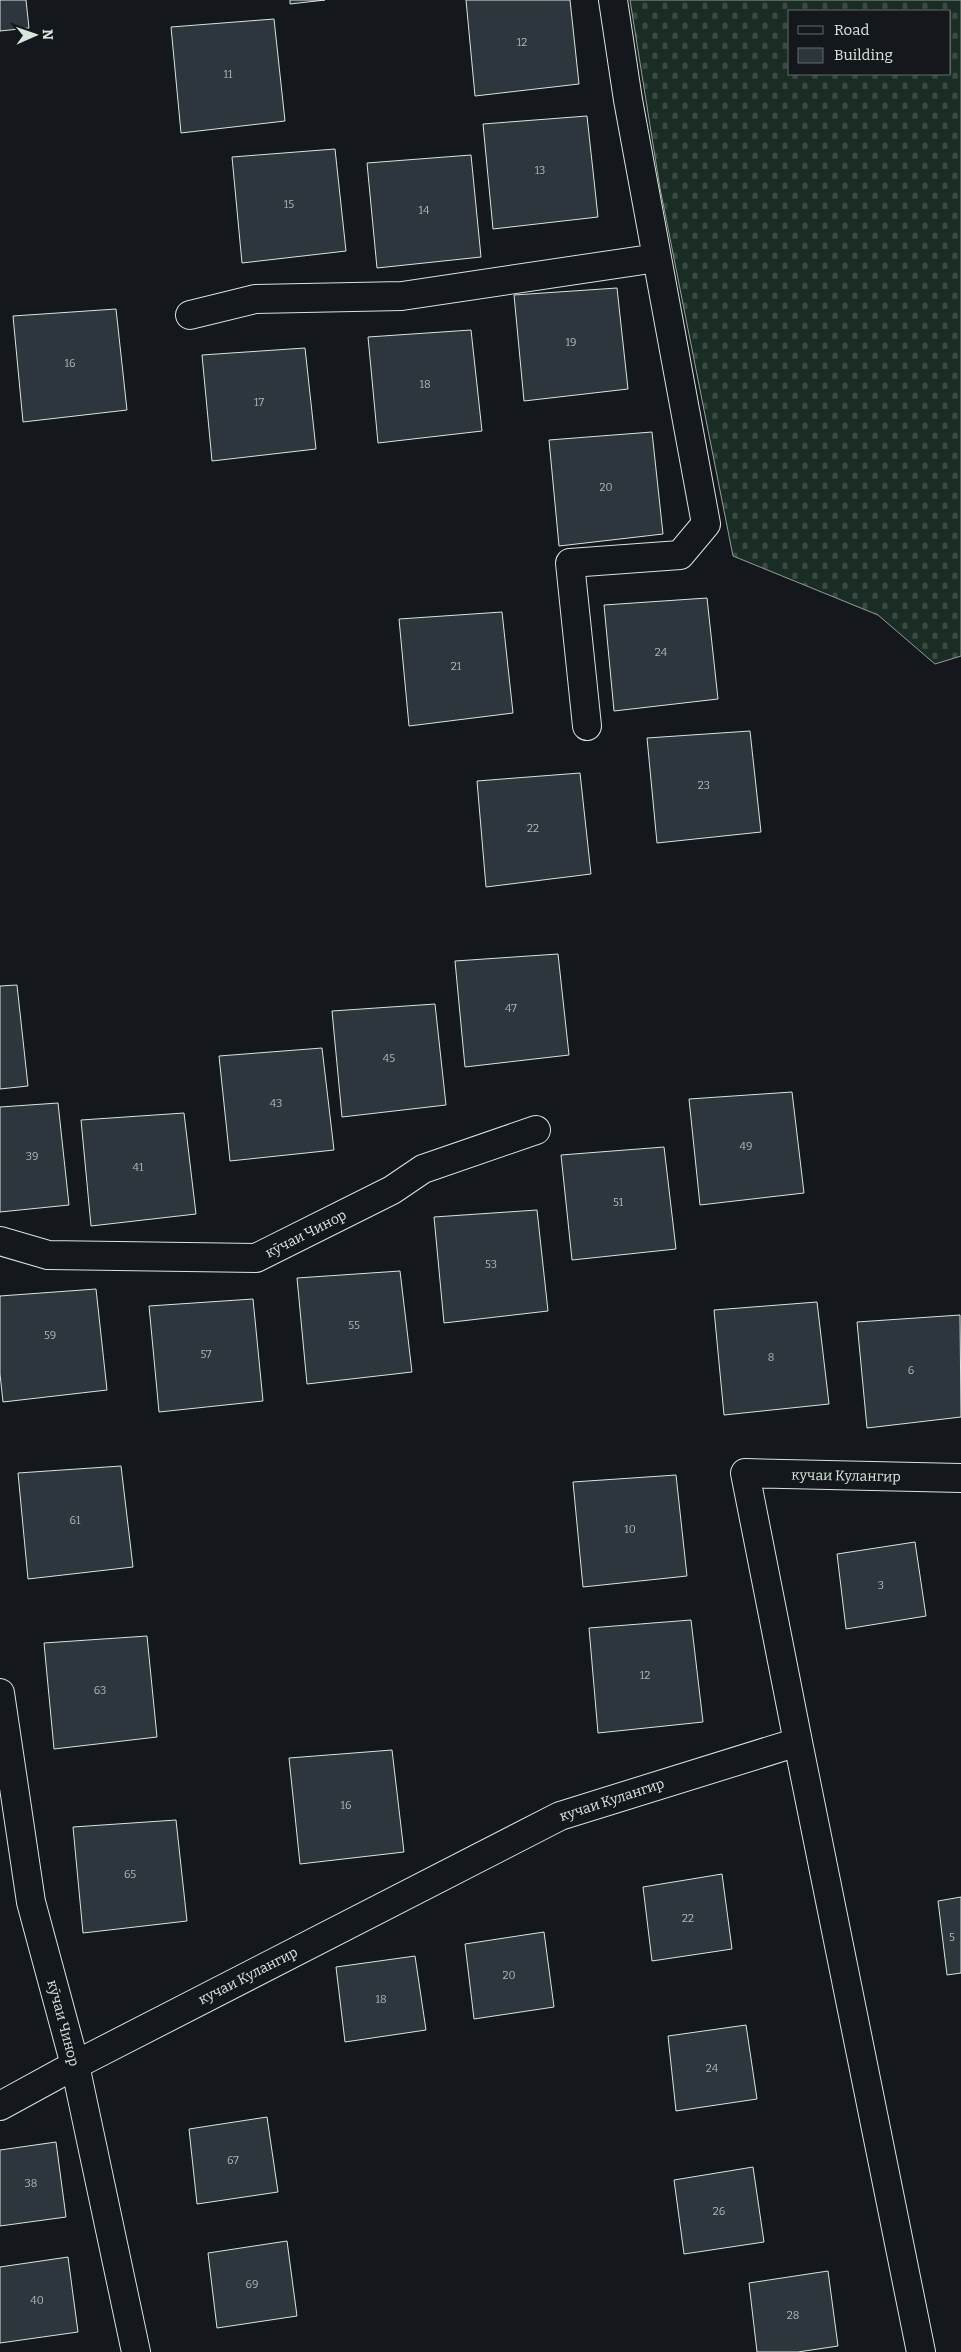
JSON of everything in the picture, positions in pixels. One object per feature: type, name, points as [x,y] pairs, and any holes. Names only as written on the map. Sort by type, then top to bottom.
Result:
[{"type":"street","points":[[587,726],[570,563],[680,555],[706,524],[628,100],[613,0]]},
{"type":"street","points":[[190,315],[255,299],[402,296],[658,258]]},
{"type":"street","name":"кӯчаи Чинор","points":[[0,1241],[48,1255],[256,1258],[392,1190],[424,1169],[536,1130]]},
{"type":"street","name":"кучаи Кулангир","points":[[0,2106],[74,2065],[560,1816],[798,1742],[745,1473],[961,1478]]},
{"type":"street","name":"кӯчаи Чинор","points":[[0,1693],[31,1902],[74,2065],[136,2352]]},
{"type":"street","points":[[798,1742],[921,2352]]},
{"type":"green space","points":[[630,0],[961,0],[961,656],[935,664],[878,615],[733,556],[660,188]]},
{"type":"building","points":[[0,0],[26,0],[29,28],[0,31]]},
{"type":"building","points":[[290,0],[325,0],[290,4]]},
{"type":"building","points":[[466,0],[570,0],[579,84],[475,96]]},
{"type":"building","points":[[274,19],[285,121],[181,133],[171,27]]},
{"type":"building","points":[[587,116],[598,217],[493,229],[483,124]]},
{"type":"building","points":[[335,149],[346,251],[242,263],[232,157]]},
{"type":"building","points":[[471,155],[481,257],[377,268],[367,163]]},
{"type":"building","points":[[617,288],[628,389],[524,401],[514,295]]},
{"type":"building","points":[[116,309],[127,410],[23,422],[13,316]]},
{"type":"building","points":[[471,330],[482,431],[378,443],[368,337]]},
{"type":"building","points":[[305,348],[316,449],[212,461],[202,355]]},
{"type":"building","points":[[652,432],[663,534],[559,546],[549,440]]},
{"type":"building","points":[[707,598],[718,699],[614,711],[604,605]]},
{"type":"building","points":[[502,612],[513,713],[409,726],[399,619]]},
{"type":"building","points":[[750,731],[761,832],[657,843],[647,738]]},
{"type":"building","points":[[580,773],[591,874],[486,887],[477,781]]},
{"type":"building","points":[[558,954],[569,1055],[465,1067],[455,961]]},
{"type":"building","points":[[17,985],[28,1086],[0,1089],[0,986]]},
{"type":"building","points":[[435,1004],[446,1105],[342,1117],[332,1011]]},
{"type":"building","points":[[322,1048],[334,1150],[230,1161],[219,1056]]},
{"type":"building","points":[[792,1092],[804,1193],[700,1205],[689,1099]]},
{"type":"building","points":[[58,1103],[69,1205],[0,1212],[0,1107]]},
{"type":"building","points":[[184,1113],[196,1214],[91,1226],[81,1120]]},
{"type":"building","points":[[664,1147],[676,1249],[572,1260],[561,1155]]},
{"type":"building","points":[[537,1210],[548,1311],[444,1323],[434,1217]]},
{"type":"building","points":[[400,1271],[412,1372],[307,1384],[297,1278]]},
{"type":"building","points":[[96,1289],[107,1390],[3,1402],[0,1374],[0,1296]]},
{"type":"building","points":[[253,1299],[263,1401],[159,1412],[149,1306]]},
{"type":"building","points":[[817,1302],[829,1404],[724,1415],[714,1310]]},
{"type":"building","points":[[960,1315],[961,1417],[867,1428],[857,1322]]},
{"type":"building","points":[[121,1466],[133,1567],[28,1579],[18,1473]]},
{"type":"building","points":[[676,1475],[687,1576],[583,1587],[573,1482]]},
{"type":"building","points":[[915,1542],[926,1616],[846,1629],[837,1554]]},
{"type":"building","points":[[691,1620],[703,1722],[598,1733],[589,1628]]},
{"type":"building","points":[[147,1636],[157,1737],[54,1749],[44,1643]]},
{"type":"building","points":[[392,1750],[404,1852],[300,1864],[289,1758]]},
{"type":"building","points":[[176,1820],[187,1921],[83,1933],[73,1827]]},
{"type":"building","points":[[722,1874],[732,1949],[652,1961],[643,1887]]},
{"type":"building","points":[[961,1897],[961,1973],[947,1975],[938,1901]]},
{"type":"building","points":[[544,1932],[554,2007],[474,2019],[465,1944]]},
{"type":"building","points":[[415,1956],[426,2030],[345,2042],[336,1967]]},
{"type":"building","points":[[746,2025],[757,2099],[676,2111],[668,2036]]},
{"type":"building","points":[[267,2117],[278,2192],[197,2204],[189,2129]]},
{"type":"building","points":[[56,2142],[66,2217],[0,2226],[0,2150]]},
{"type":"building","points":[[753,2167],[764,2242],[684,2254],[674,2180]]},
{"type":"building","points":[[287,2241],[297,2316],[217,2328],[208,2253]]},
{"type":"building","points":[[68,2257],[78,2332],[0,2343],[0,2267]]},
{"type":"building","points":[[828,2271],[838,2346],[798,2352],[757,2352],[749,2283]]}]
